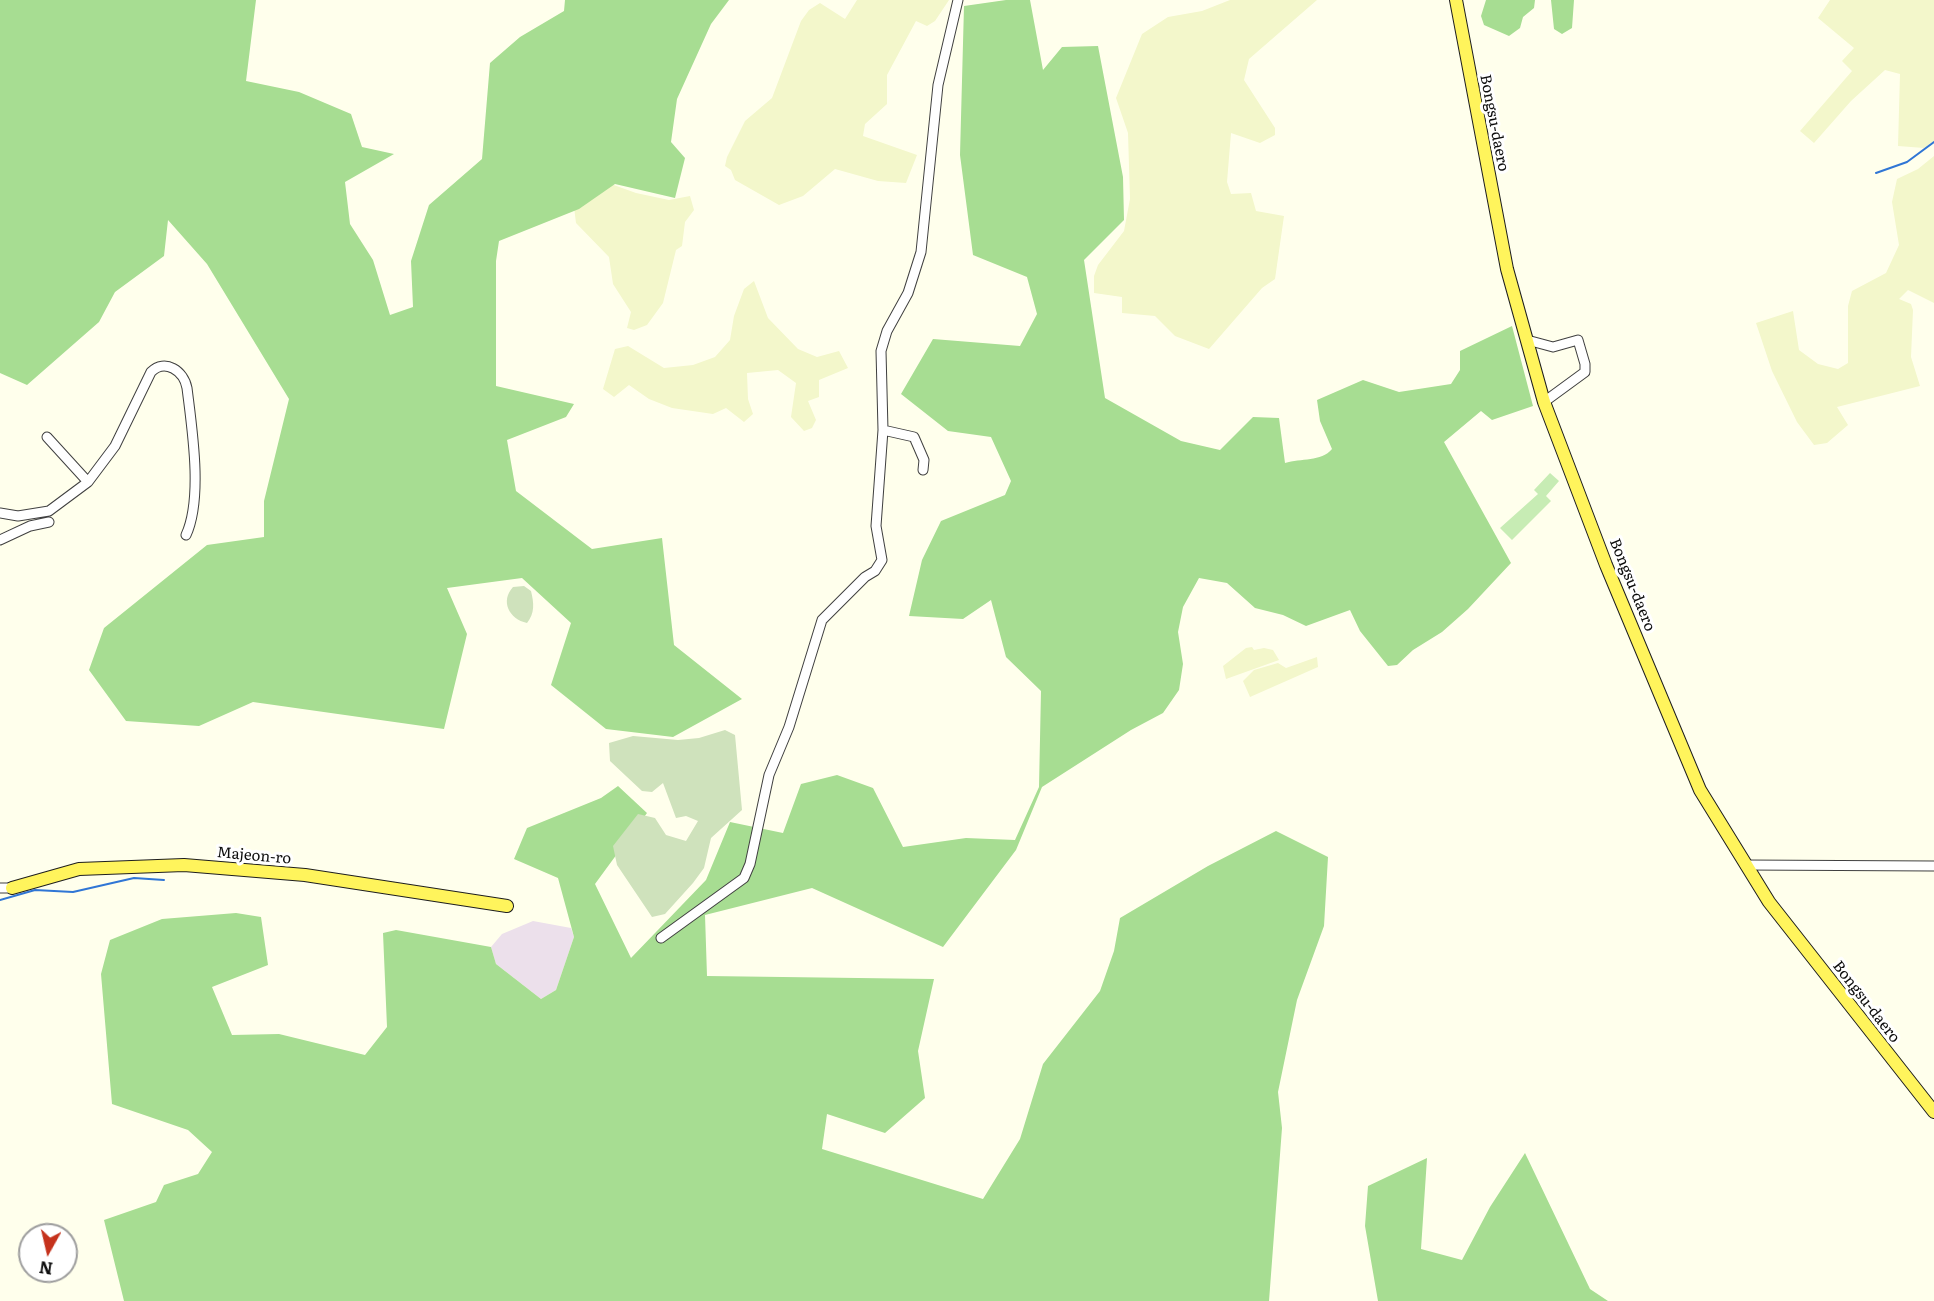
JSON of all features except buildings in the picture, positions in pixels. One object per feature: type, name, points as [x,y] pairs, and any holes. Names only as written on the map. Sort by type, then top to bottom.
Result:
[{"type":"main road","name":"Bongsu-daero","points":[[1456,0],[1507,269],[1544,402],[1606,565],[1700,790],[1769,903],[1934,1112]]},
{"type":"main road","name":"Majeon-ro","points":[[6,888],[79,869],[184,865],[305,875],[507,906]]},
{"type":"street","points":[[661,938],[744,878],[750,864],[769,775],[789,727],[822,620],[865,577],[880,566],[882,554],[876,526],[883,430],[881,351],[887,332],[908,292],[921,252],[938,85],[958,0]]},
{"type":"street","points":[[1527,340],[1553,347],[1578,340],[1585,364],[1585,372],[1544,402]]},
{"type":"street","points":[[0,513],[18,516],[49,511],[88,482],[115,446],[151,372],[157,366],[165,365],[186,380],[194,498],[191,525],[186,535]]},
{"type":"street","points":[[883,430],[914,437],[924,460],[923,470]]},
{"type":"street","points":[[47,437],[88,482]]},
{"type":"street","points":[[0,540],[30,526],[49,522]]},
{"type":"street","points":[[1744,865],[1934,866]]},
{"type":"shaded area","points":[[533,921],[571,928],[574,937],[556,990],[541,999],[496,964],[491,947],[502,934]]},
{"type":"green space","points":[[0,0],[256,0],[246,81],[299,92],[351,114],[362,147],[394,154],[345,182],[350,224],[373,260],[390,315],[413,307],[411,261],[429,205],[482,159],[490,63],[520,37],[564,11],[565,0],[729,0],[711,24],[677,99],[671,142],[685,158],[675,198],[615,184],[579,209],[499,241],[496,261],[496,386],[574,404],[566,417],[507,440],[516,491],[592,549],[662,538],[674,645],[742,699],[673,737],[606,729],[551,685],[571,623],[522,578],[447,588],[467,634],[444,729],[253,702],[199,726],[126,721],[89,670],[104,628],[207,545],[264,537],[264,501],[289,399],[207,264],[168,220],[164,256],[115,292],[99,322],[27,385],[0,373]]},
{"type":"green space","points":[[857,0],[949,0],[935,21],[927,26],[916,21],[887,75],[887,104],[865,124],[863,136],[917,155],[906,183],[878,181],[835,169],[803,196],[779,205],[735,180],[731,170],[725,166],[727,157],[745,121],[772,98],[801,21],[809,10],[820,3],[845,19]]},
{"type":"green space","points":[[1006,0],[1030,0],[1043,70],[1062,47],[1098,46],[1123,177],[1124,220],[1084,260],[1105,398],[1181,441],[1220,450],[1253,417],[1279,418],[1285,463],[1310,459],[1322,456],[1332,449],[1320,421],[1317,400],[1363,380],[1399,392],[1451,384],[1460,370],[1460,351],[1512,326],[1533,406],[1492,420],[1481,411],[1444,442],[1511,563],[1468,609],[1442,632],[1413,650],[1397,665],[1388,666],[1360,631],[1350,610],[1306,626],[1283,615],[1255,608],[1227,583],[1199,578],[1183,607],[1178,632],[1183,664],[1179,690],[1163,713],[1131,730],[1042,787],[1016,850],[943,947],[812,888],[705,915],[707,976],[934,979],[918,1051],[925,1098],[885,1133],[827,1114],[822,1149],[983,1199],[1020,1139],[1043,1064],[1100,991],[1114,951],[1120,918],[1208,866],[1276,831],[1328,857],[1324,926],[1297,1000],[1278,1092],[1282,1128],[1269,1301],[124,1301],[104,1220],[156,1202],[164,1185],[198,1174],[212,1152],[188,1130],[112,1104],[101,974],[110,940],[162,919],[236,913],[261,917],[268,965],[212,987],[232,1035],[279,1034],[365,1055],[387,1027],[383,933],[396,930],[491,947],[496,964],[541,999],[556,990],[574,937],[558,878],[514,859],[527,828],[601,798],[618,786],[647,813],[595,884],[631,958],[706,880],[730,822],[783,833],[801,784],[837,775],[873,788],[903,847],[966,838],[1015,840],[1039,787],[1041,691],[1006,657],[991,600],[963,619],[909,616],[922,560],[941,521],[1005,495],[1011,481],[991,437],[948,431],[901,394],[933,339],[1020,346],[1037,314],[1027,277],[973,255],[960,155],[964,6]]},
{"type":"green space","points":[[1230,0],[1317,0],[1249,59],[1244,80],[1275,128],[1275,135],[1260,143],[1231,133],[1227,182],[1231,194],[1251,193],[1256,211],[1284,216],[1275,279],[1262,288],[1209,349],[1175,336],[1155,316],[1122,313],[1122,297],[1094,293],[1094,276],[1098,265],[1124,231],[1130,199],[1128,133],[1116,98],[1142,34],[1168,17],[1202,11]]},
{"type":"green space","points":[[1486,0],[1535,0],[1534,8],[1523,17],[1520,28],[1509,36],[1484,25],[1481,16]]},
{"type":"green space","points":[[1551,0],[1574,0],[1572,28],[1562,34],[1554,29]]},
{"type":"green space","points":[[1830,0],[1934,0],[1934,141],[1924,148],[1898,146],[1900,74],[1885,70],[1851,101],[1814,143],[1800,131],[1852,71],[1842,61],[1854,48],[1818,18]]},
{"type":"green space","points":[[1934,156],[1934,303],[1908,290],[1899,299],[1911,304],[1913,310],[1911,357],[1920,386],[1837,407],[1848,425],[1827,443],[1814,445],[1797,422],[1772,371],[1756,323],[1793,311],[1799,350],[1818,364],[1838,369],[1848,363],[1848,306],[1852,291],[1886,273],[1899,245],[1892,202],[1897,179],[1918,169]]},
{"type":"green space","points":[[597,179],[636,193],[669,200],[690,196],[694,210],[685,222],[682,246],[676,250],[663,303],[647,325],[634,330],[627,328],[631,312],[613,284],[609,257],[576,223],[573,199]]},
{"type":"green space","points":[[754,281],[768,318],[798,349],[817,357],[839,351],[848,368],[819,380],[819,397],[808,401],[816,420],[812,428],[804,431],[791,417],[796,383],[778,370],[747,373],[748,399],[753,414],[744,422],[726,408],[713,414],[672,408],[649,399],[629,385],[614,397],[603,389],[615,349],[628,346],[664,368],[693,365],[715,357],[730,340],[734,316],[744,289]]},
{"type":"green space","points":[[1550,473],[1559,481],[1546,496],[1551,501],[1512,540],[1500,528],[1538,494],[1534,490]]},
{"type":"green space","points":[[524,586],[531,591],[533,604],[533,612],[527,623],[511,614],[507,603],[509,592],[513,587]]},
{"type":"green space","points":[[1252,647],[1254,650],[1264,648],[1273,650],[1279,660],[1226,679],[1223,666],[1246,648]]},
{"type":"green space","points":[[1317,657],[1318,667],[1250,697],[1243,681],[1254,670],[1278,663],[1286,668]]},
{"type":"green space","points":[[725,730],[735,735],[742,810],[711,838],[704,868],[693,883],[665,914],[652,917],[617,865],[613,846],[638,814],[655,818],[666,835],[686,841],[698,821],[686,816],[676,818],[663,783],[652,792],[642,791],[610,761],[609,743],[633,736],[678,740],[699,738]]},
{"type":"green space","points":[[1525,1153],[1590,1289],[1608,1301],[1378,1301],[1365,1226],[1368,1186],[1427,1158],[1421,1249],[1462,1260],[1490,1207]]},
{"type":"waterway","points":[[1876,173],[1907,162],[1934,142]]},
{"type":"waterway","points":[[0,900],[35,890],[73,892],[134,878],[164,880]]}]
